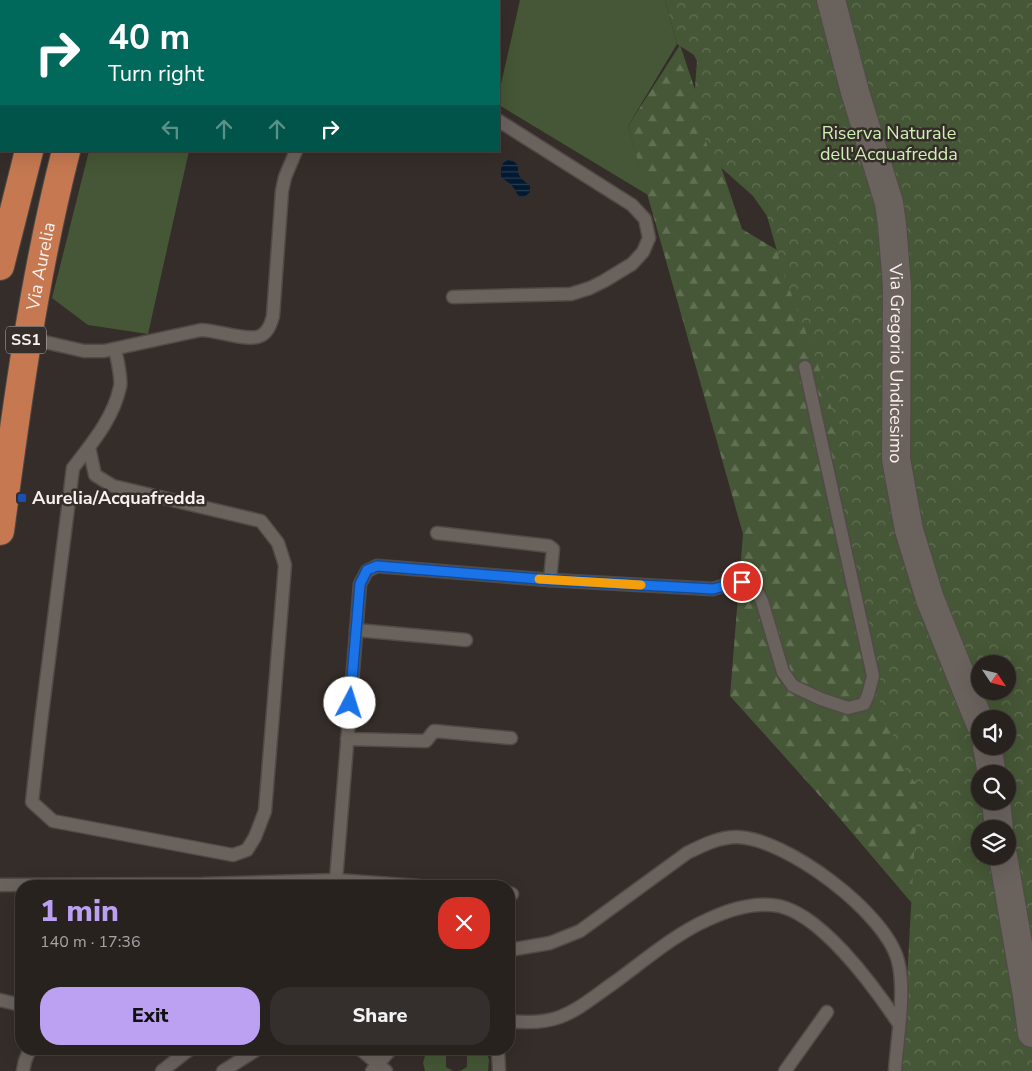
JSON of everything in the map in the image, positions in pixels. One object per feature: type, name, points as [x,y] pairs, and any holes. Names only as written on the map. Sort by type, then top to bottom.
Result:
[{"type":"highway","points":[[0,266],[28,152]]},
{"type":"highway","name":"Via Aurelia","points":[[0,532],[26,338],[47,228],[66,152]]},
{"type":"street","name":"Via Gregorio Undicesimo","points":[[831,0],[888,203],[892,225],[897,286],[896,459],[909,530],[930,599],[974,710]]},
{"type":"street","points":[[1004,865],[1032,1033]]},
{"type":"lane","points":[[454,297],[570,294],[597,285],[632,264],[643,252],[649,238],[645,219],[632,205],[500,122]]},
{"type":"lane","points":[[26,338],[84,351],[116,349],[202,330],[259,337],[266,331],[273,316],[282,191],[285,177],[296,152]]},
{"type":"lane","points":[[89,447],[95,475],[113,486],[261,521],[278,543],[283,555],[285,565],[265,811],[255,837],[247,850],[233,855],[53,821],[32,802],[73,468],[89,447],[105,427],[121,386],[116,349]]},
{"type":"lane","points":[[336,880],[360,584],[367,570],[377,566],[550,580],[713,589],[736,583],[749,584],[762,601],[783,672],[793,686],[820,699],[848,708],[864,704],[873,676],[806,367]]},
{"type":"lane","points":[[437,532],[549,546],[553,549],[550,580]]},
{"type":"lane","points":[[356,630],[466,640]]},
{"type":"lane","points":[[347,739],[426,741],[434,731],[511,738]]},
{"type":"lane","points":[[515,949],[550,943],[580,931],[687,853],[705,844],[737,837],[763,842],[784,852],[825,877],[857,902],[882,930],[895,951],[898,961],[900,989],[895,1071]]},
{"type":"lane","points":[[0,885],[15,885]]},
{"type":"lane","points":[[515,1021],[535,1023],[567,1016],[680,935],[708,919],[725,912],[743,908],[772,905],[783,907],[799,914],[832,940],[872,986],[899,1024]]},
{"type":"lane","points":[[0,1000],[15,1004]]},
{"type":"lane","points":[[785,1071],[827,1012]]},
{"type":"lane","points":[[23,1071],[28,1055]]},
{"type":"lane","points":[[162,1071],[182,1055]]},
{"type":"lane","points":[[224,1071],[249,1055]]},
{"type":"lane","points":[[366,1055],[379,1068],[387,1055]]},
{"type":"lane","points":[[498,1055],[499,1071]]},
{"type":"green space","points":[[520,0],[665,0],[677,44],[628,126],[648,195],[500,106],[500,89]]},
{"type":"green space","name":"Riserva Naturale dell'Acquafredda","points":[[665,0],[1032,0],[1032,1071],[902,1071],[915,836],[920,790],[903,765],[894,741],[891,724],[880,703],[866,612],[843,537],[833,413],[818,364],[783,272],[767,216],[753,196],[717,164],[708,149],[694,99],[697,61],[694,55],[677,44]]},
{"type":"green space","points":[[680,45],[742,229],[834,284],[854,605],[1032,1071],[922,915],[836,814],[730,696],[743,534],[628,126]]},
{"type":"green space","points":[[89,152],[189,152],[148,334],[88,325],[52,298]]},
{"type":"green space","points":[[425,1055],[446,1055],[446,1067],[453,1071],[425,1071],[423,1063]]},
{"type":"green space","points":[[467,1055],[488,1055],[488,1071],[460,1071],[467,1067]]},
{"type":"water","points":[[508,160],[517,164],[520,177],[530,186],[530,192],[523,197],[519,196],[511,185],[501,177],[503,163]]},
{"type":"slow traffic","points":[[539,579],[641,585]]},
{"type":"place","name":"Aurelia/Acquafredda","points":[[22,498]]},
{"type":"route","points":[[350,703],[360,584],[367,570],[377,566],[550,580],[713,589],[742,582]]}]
